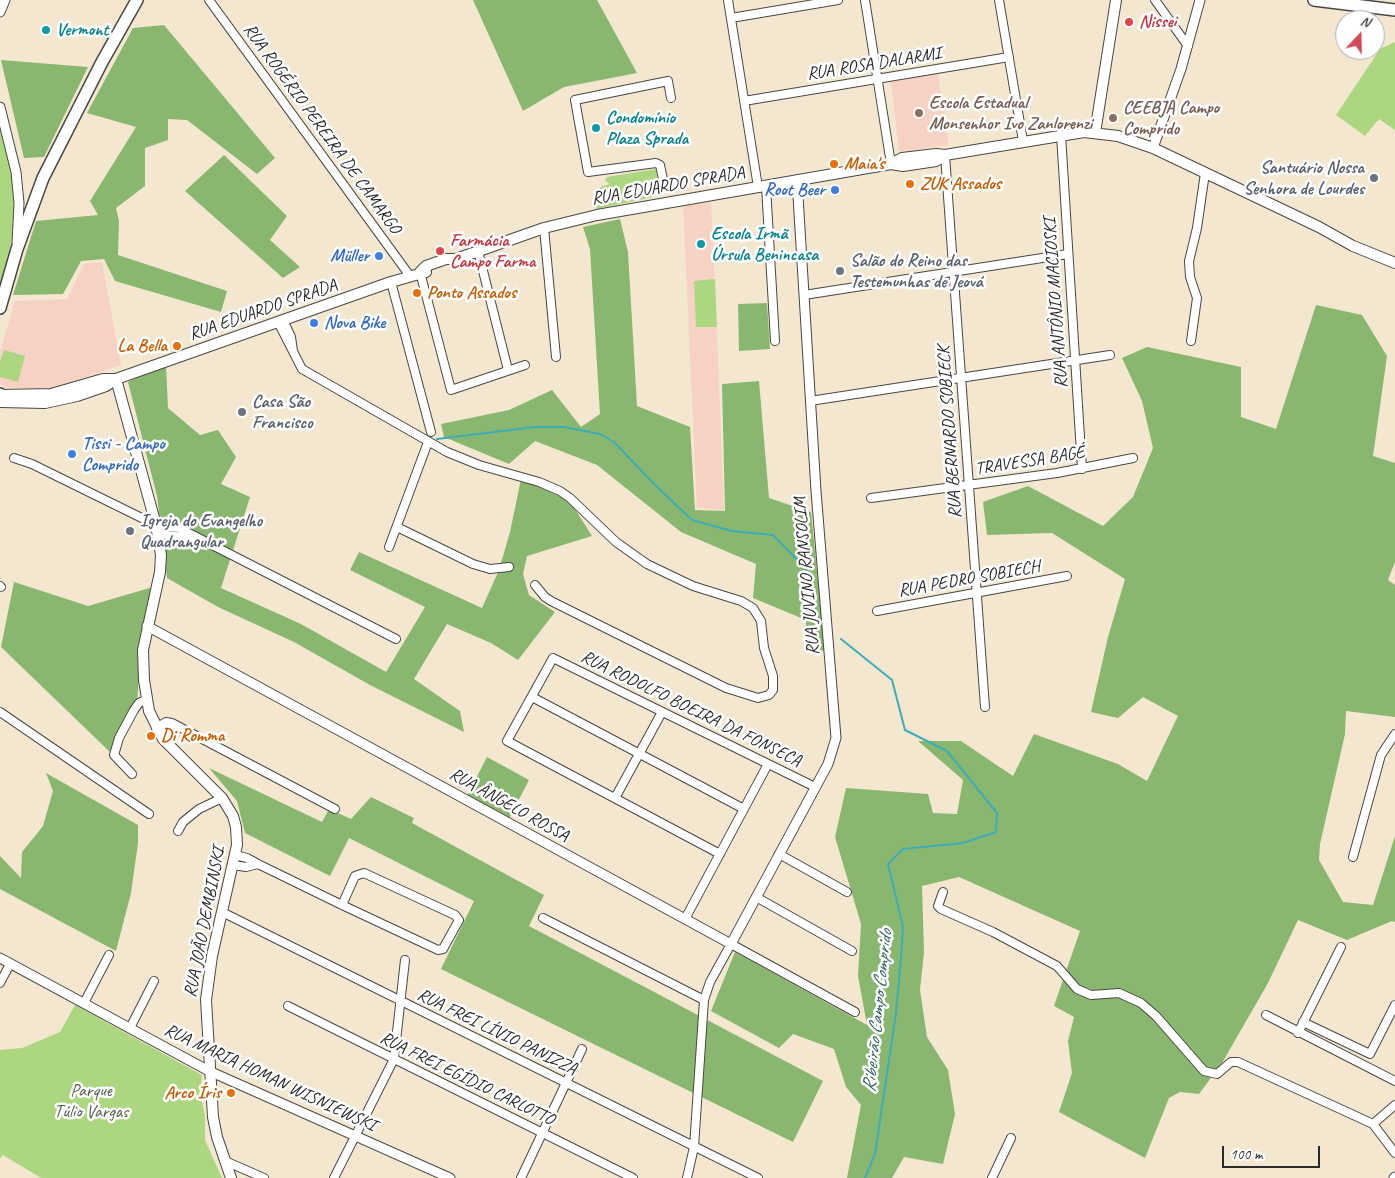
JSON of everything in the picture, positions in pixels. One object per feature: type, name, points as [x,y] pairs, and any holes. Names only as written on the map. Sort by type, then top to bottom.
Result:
[{"type":"main road","points":[[0,308],[16,248],[32,204],[52,159],[115,38],[138,0]]},
{"type":"main road","points":[[1095,132],[1116,0]]},
{"type":"main road","points":[[1314,0],[1395,10]]},
{"type":"main road","name":"RUA EDUARDO SPRADA","points":[[0,396],[51,394],[103,379],[116,379],[420,272],[429,272],[450,265],[456,259],[544,228],[604,214],[891,164],[902,158],[936,154],[945,155],[1060,135],[1095,132],[1118,136],[1153,148],[1319,227],[1346,243],[1370,251],[1395,263]]},
{"type":"main road","name":"RUA JOÃO DEMBINSKI","points":[[116,379],[160,545],[160,572],[147,626],[143,664],[147,699],[156,728],[168,745],[222,798],[233,816],[236,826],[234,860],[212,956],[206,1000],[209,1071],[215,1128],[232,1178]]},
{"type":"street","points":[[0,12],[5,0]]},
{"type":"street","name":"RUA ROGÉRIO PEREIRA DE CAMARGO","points":[[209,0],[410,276]]},
{"type":"street","points":[[728,0],[744,101],[762,186],[775,341]]},
{"type":"street","points":[[731,18],[838,0]]},
{"type":"street","points":[[865,0],[891,164]]},
{"type":"street","points":[[1000,0],[1023,141]]},
{"type":"street","points":[[1155,0],[1188,46]]},
{"type":"street","points":[[1153,148],[1188,46],[1200,0]]},
{"type":"street","name":"RUA ROSA DALARMI","points":[[744,101],[1009,57]]},
{"type":"street","points":[[664,184],[660,165],[656,163],[588,172],[575,100],[668,81],[671,98]]},
{"type":"street","points":[[0,107],[16,172],[19,203],[16,248]]},
{"type":"street","name":"RUA ANTÔNIO MACIOSKI","points":[[1060,135],[1082,469]]},
{"type":"street","name":"RUA BERNARDO SOBIECK","points":[[945,155],[985,707]]},
{"type":"street","points":[[1191,341],[1197,298],[1190,277],[1189,261],[1199,219],[1205,173]]},
{"type":"street","name":"RUA JUVINO RANSOLIM","points":[[731,944],[831,756],[836,729],[810,401],[797,180]]},
{"type":"street","points":[[544,228],[556,357]]},
{"type":"street","points":[[478,251],[508,370]]},
{"type":"street","points":[[804,294],[1068,254]]},
{"type":"street","points":[[420,272],[451,390],[525,365]]},
{"type":"street","points":[[391,282],[431,432]]},
{"type":"street","points":[[280,321],[291,337],[294,351],[302,369],[428,442],[462,459],[560,491],[570,498],[616,542],[647,564],[693,586],[747,604],[758,614],[761,621],[764,648],[774,676],[773,690],[770,695],[758,698],[726,688],[551,601],[544,597],[535,585]]},
{"type":"street","points":[[810,401],[1110,355]]},
{"type":"street","points":[[389,547],[428,442]]},
{"type":"street","points":[[14,458],[32,464],[157,529],[179,528],[396,639]]},
{"type":"street","name":"TRAVESSA BAGÉ","points":[[871,498],[1082,469],[1133,458]]},
{"type":"street","points":[[397,527],[473,564],[490,569],[509,567]]},
{"type":"street","points":[[160,545],[174,544],[198,538]]},
{"type":"street","name":"RUA PEDRO SOBIECH","points":[[877,611],[1067,576]]},
{"type":"street","name":"RUA ÂNGELO ROSSA","points":[[147,626],[855,1012]]},
{"type":"street","name":"RUA RODOLFO BOEIRA DA FONSECA","points":[[532,697],[553,658],[815,787]]},
{"type":"street","points":[[720,854],[507,741],[532,697],[744,809]]},
{"type":"street","points":[[132,774],[114,755],[122,733],[134,710],[139,703],[147,699]]},
{"type":"street","points":[[0,712],[149,814]]},
{"type":"street","points":[[615,798],[662,712]]},
{"type":"street","points":[[156,728],[166,722],[172,723],[335,809]]},
{"type":"street","points":[[1352,857],[1381,755],[1395,734]]},
{"type":"street","points":[[685,919],[768,764]]},
{"type":"street","points":[[178,830],[183,822],[198,809],[222,798]]},
{"type":"street","points":[[779,854],[847,892]]},
{"type":"street","points":[[234,860],[247,858],[342,905],[441,950],[459,920],[455,915],[364,873],[355,876],[342,905]]},
{"type":"street","points":[[943,892],[938,906],[941,909],[993,932],[1058,966],[1077,989],[1092,995],[1118,993],[1141,1003],[1156,1016],[1204,1071],[1217,1074],[1231,1062],[1238,1062],[1373,1124],[1395,1153]]},
{"type":"street","points":[[756,897],[852,951]]},
{"type":"street","name":"RUA FREI LÍVIO PANIZZA","points":[[222,912],[758,1178]]},
{"type":"street","points":[[543,918],[704,1000]]},
{"type":"street","points":[[687,1178],[694,1147],[704,1000],[710,982],[731,944]]},
{"type":"street","points":[[1298,1033],[1341,947]]},
{"type":"street","points":[[84,1003],[109,955]]},
{"type":"street","name":"RUA MARIA HOMAN WISNIEWSKI","points":[[0,958],[209,1071],[450,1178]]},
{"type":"street","points":[[334,1178],[394,1059],[404,960]]},
{"type":"street","points":[[0,983],[10,964]]},
{"type":"street","points":[[130,1028],[154,981]]},
{"type":"street","points":[[1304,1022],[1370,1054],[1395,1005]]},
{"type":"street","name":"RUA FREI EGÍDIO CARLOTTO","points":[[288,1006],[633,1178]]},
{"type":"street","points":[[1266,1015],[1298,1033],[1395,1080]]},
{"type":"street","points":[[1330,1048],[1335,1037]]},
{"type":"street","points":[[1340,1053],[1345,1042]]},
{"type":"street","points":[[521,1178],[582,1049]]},
{"type":"street","points":[[1373,1124],[1395,1106]]},
{"type":"street","points":[[992,1178],[1011,1138]]},
{"type":"street","points":[[225,1161],[264,1178]]},
{"type":"shaded area","name":"Escola Estadual Monsenhor Ivo Zanlorenzi","points":[[938,73],[949,145],[899,152],[891,82]]},
{"type":"shaded area","points":[[711,201],[724,510],[697,508],[683,205]]},
{"type":"shaded area","points":[[102,262],[121,365],[54,388],[7,388],[0,384],[0,352],[15,301],[67,299],[84,264]]},
{"type":"green space","points":[[473,0],[597,0],[637,73],[564,87],[523,111]]},
{"type":"green space","points":[[164,25],[275,158],[257,174],[187,120],[168,119],[168,140],[145,148],[145,186],[116,208],[119,221],[118,255],[227,291],[221,312],[115,281],[104,259],[81,261],[63,294],[13,295],[36,221],[98,215],[90,201],[136,127],[87,113],[133,28]]},
{"type":"green space","points":[[1395,42],[1395,130],[1379,119],[1365,136],[1336,115],[1373,60],[1385,60],[1385,47]]},
{"type":"green space","points":[[1,60],[88,67],[44,157],[24,158]]},
{"type":"green space","points":[[0,117],[8,142],[15,190],[12,239],[0,287]]},
{"type":"green space","points":[[224,155],[287,216],[270,240],[300,267],[283,278],[185,191]]},
{"type":"green space","points":[[656,169],[658,188],[654,190],[653,197],[597,209],[594,202],[595,194],[602,186],[608,185],[609,183],[605,181],[607,177]]},
{"type":"green space","points":[[620,219],[628,252],[637,406],[690,427],[695,510],[725,511],[722,384],[759,381],[769,498],[811,512],[825,651],[806,649],[806,620],[753,598],[756,564],[681,532],[597,465],[535,441],[509,464],[444,437],[441,424],[509,410],[552,390],[581,427],[600,414],[590,249],[583,227]]},
{"type":"green space","points":[[715,279],[717,327],[696,327],[694,281]]},
{"type":"green space","points":[[767,303],[770,349],[739,351],[738,304]]},
{"type":"green space","points":[[1316,305],[1362,315],[1387,356],[1373,456],[1395,463],[1395,562],[1388,580],[1395,585],[1395,717],[1346,711],[1345,734],[1320,844],[1319,860],[1343,902],[1373,905],[1395,836],[1395,922],[1392,921],[1347,940],[1298,920],[1268,983],[1222,1063],[1199,1094],[1180,1092],[1169,1098],[1145,1158],[1059,1112],[1072,1073],[1068,1041],[1074,1017],[1054,1006],[1080,931],[959,877],[922,886],[924,952],[920,990],[927,1037],[948,1070],[955,1114],[943,1164],[904,1157],[892,1178],[847,1178],[861,1105],[846,1087],[834,1049],[793,1034],[779,1048],[711,1011],[735,952],[867,1025],[858,976],[861,924],[835,837],[846,788],[928,794],[933,813],[957,814],[963,780],[918,741],[961,741],[1013,776],[1034,734],[1118,764],[1147,781],[1178,716],[1143,697],[1118,718],[1091,712],[1108,637],[1125,579],[1052,533],[987,535],[983,502],[1028,486],[1103,526],[1133,497],[1153,448],[1142,401],[1122,358],[1147,347],[1241,367],[1241,417],[1276,429]]},
{"type":"green space","points":[[4,350],[25,356],[18,382],[0,377],[0,362]]},
{"type":"green space","points":[[166,365],[168,408],[200,435],[218,430],[236,457],[221,484],[250,497],[221,588],[301,624],[386,672],[425,607],[350,570],[359,552],[482,608],[499,570],[510,532],[521,479],[570,501],[592,536],[527,556],[523,574],[529,595],[555,612],[518,660],[491,643],[447,624],[414,679],[460,711],[464,732],[370,685],[294,642],[218,607],[167,578],[157,496],[128,382]]},
{"type":"green space","points":[[14,582],[88,606],[153,587],[141,647],[137,703],[111,753],[1,647]]},
{"type":"green space","points":[[487,757],[529,780],[509,819],[467,796]]},
{"type":"green space","points":[[209,768],[322,822],[329,809],[351,819],[371,797],[414,818],[412,823],[544,895],[529,926],[823,1081],[793,1142],[441,969],[474,901],[349,838],[330,876],[245,833],[237,801]]},
{"type":"green space","points":[[46,773],[138,825],[138,843],[131,893],[116,951],[0,889],[0,856],[21,878],[22,852],[43,826],[53,791]]},
{"type":"green space","name":"Parque Túlio Vargas","points":[[75,1005],[202,1075],[200,1092],[205,1116],[205,1140],[222,1178],[41,1178],[3,1155],[0,1158],[0,1050],[22,1048],[60,1032]]},
{"type":"waterway","name":"Ribeirão Campo Comprido","points":[[437,439],[535,427],[564,427],[600,434],[614,442],[692,520],[732,531],[773,535],[808,571],[816,622]]},
{"type":"waterway","name":"Ribeirão Campo Comprido","points":[[841,639],[892,680],[905,730],[947,751],[997,813],[996,832],[963,843],[903,849],[888,864],[903,927],[901,958],[896,1013],[875,1154],[865,1178]]},
{"type":"place","name":"Nissei","points":[[1129,22]]},
{"type":"place","name":"Vermont","points":[[46,30]]},
{"type":"place","name":"Escola Estadual Monsenhor Ivo Zanlorenzi","points":[[919,113]]},
{"type":"place","name":"CEEBJA Campo Comprido","points":[[1113,118]]},
{"type":"place","name":"Condomínio Plaza Sprada","points":[[596,128]]},
{"type":"place","name":"Maia's","points":[[834,164]]},
{"type":"place","name":"Santuário Nossa Senhora de Lourdes","points":[[1374,178]]},
{"type":"place","name":"ZUK Assados","points":[[910,184]]},
{"type":"place","name":"Root Beer","points":[[835,190]]},
{"type":"place","name":"Escola Irmã Úrsula Benincasa","points":[[701,244]]},
{"type":"place","name":"Farmácia Campo Farma","points":[[440,251]]},
{"type":"place","name":"Müller","points":[[379,256]]},
{"type":"place","name":"Salão do Reino das Testemunhas de Jeová","points":[[840,271]]},
{"type":"place","name":"Ponto Assados","points":[[417,293]]},
{"type":"place","name":"Nova Bike","points":[[314,323]]},
{"type":"place","name":"La Bella","points":[[177,346]]},
{"type":"place","name":"Casa São Francisco","points":[[242,412]]},
{"type":"place","name":"Tissi - Campo Comprido","points":[[72,454]]},
{"type":"place","name":"Igreja do Evangelho Quadrangular","points":[[130,531]]},
{"type":"place","name":"Di Romma","points":[[151,736]]},
{"type":"place","name":"Arco Íris","points":[[231,1093]]}]
